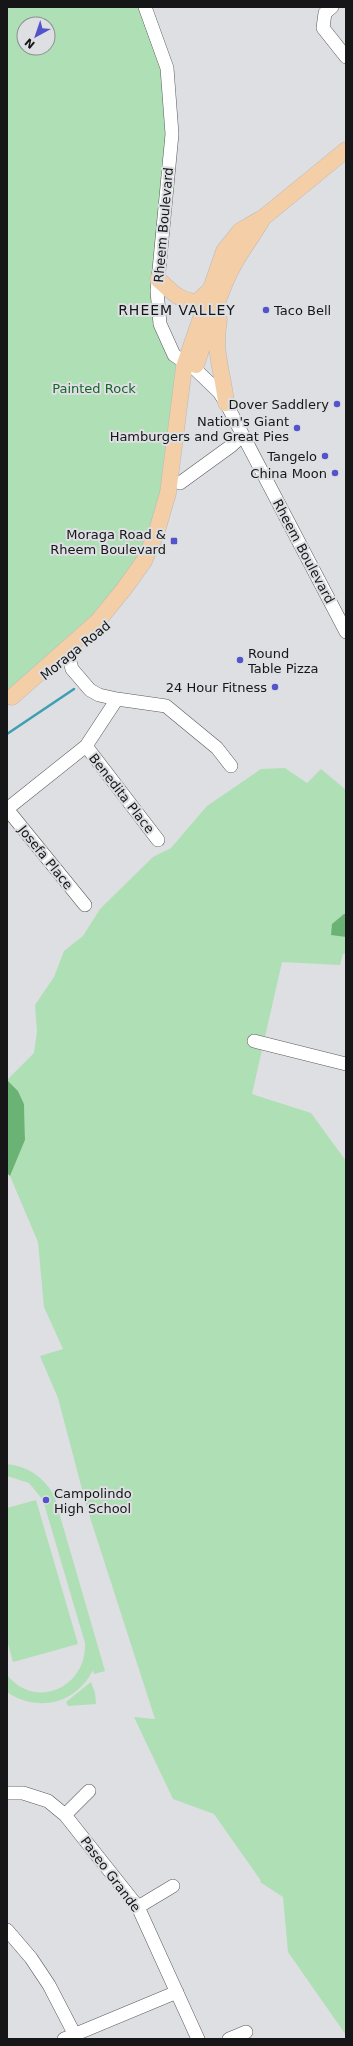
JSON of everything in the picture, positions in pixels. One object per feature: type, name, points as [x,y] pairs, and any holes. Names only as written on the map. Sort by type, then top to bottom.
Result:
[{"type":"main road","name":"Moraga Road","points":[[10,699],[98,621],[144,561],[156,534],[168,493],[190,366],[214,295],[224,251],[240,231],[264,217],[346,150]]},
{"type":"main road","points":[[158,279],[175,296],[186,301],[197,302],[214,295],[219,320],[216,335],[217,354],[226,403]]},
{"type":"main road","name":"Moraga Road","points":[[10,699],[69,658],[106,628],[133,596],[153,567],[166,538],[180,483],[190,366]]},
{"type":"street","name":"Rheem Boulevard","points":[[145,7],[167,68],[172,134],[157,291],[160,324],[174,354],[219,392],[226,403],[346,632]]},
{"type":"street","points":[[332,7],[325,13],[323,28],[346,57]]},
{"type":"street","points":[[180,483],[231,446],[243,435]]},
{"type":"street","points":[[69,658],[72,669],[90,690],[99,695],[117,699],[166,706],[217,748],[231,766]]},
{"type":"street","points":[[7,809],[86,746],[117,699]]},
{"type":"street","name":"Benedita Place","points":[[86,746],[158,840]]},
{"type":"street","name":"Josefa Place","points":[[7,809],[85,905]]},
{"type":"street","points":[[254,1041],[346,1064]]},
{"type":"street","points":[[65,1815],[89,1791]]},
{"type":"street","name":"Paseo Grande","points":[[7,1793],[23,1793],[48,1801],[65,1815],[138,1907],[198,2039]]},
{"type":"street","points":[[138,1907],[173,1886]]},
{"type":"street","points":[[7,1930],[31,1958],[49,1985],[73,2037],[177,1992]]},
{"type":"street","points":[[229,2039],[246,2032]]},
{"type":"green space","name":"Painted Rock","points":[[7,7],[145,7],[167,68],[172,134],[158,310],[185,364],[168,493],[124,589],[7,701]]},
{"type":"green space","points":[[285,768],[307,783],[321,769],[346,790],[346,914],[344,914],[331,934],[346,937],[346,953],[343,954],[340,965],[282,962],[252,1094],[311,1113],[346,1161],[346,2035],[288,1952],[283,1897],[260,1882],[261,1881],[214,1814],[173,1799],[134,1717],[155,1719],[87,1508],[58,1398],[40,1356],[63,1349],[44,1307],[38,1242],[10,1176],[25,1140],[24,1104],[18,1091],[7,1080],[34,1053],[37,1031],[35,1005],[54,977],[64,951],[83,936],[100,909],[153,857],[171,848],[207,806],[261,769]]},
{"type":"green space","points":[[346,914],[346,937],[331,935],[332,924]]},
{"type":"green space","points":[[7,1080],[18,1091],[24,1104],[25,1140],[10,1176],[7,1173]]},
{"type":"green space","points":[[7,1464],[22,1467],[28,1470],[40,1478],[54,1495],[105,1671],[94,1674],[93,1670],[86,1682],[77,1691],[55,1702],[31,1702],[7,1692],[7,1675],[19,1686],[32,1691],[45,1692],[58,1689],[69,1682],[78,1672],[83,1658],[85,1643],[43,1500],[29,1483],[7,1476]]},
{"type":"green space","points":[[36,1500],[78,1644],[13,1662],[7,1640],[7,1508]]},
{"type":"green space","points":[[91,1682],[95,1693],[96,1704],[68,1706],[66,1702]]},
{"type":"waterway","points":[[7,734],[74,689]]},
{"type":"place","name":"Taco Bell","points":[[266,310]]},
{"type":"place","name":"Dover Saddlery","points":[[337,404]]},
{"type":"place","name":"Nation's Giant Hamburgers and Great Pies","points":[[297,428]]},
{"type":"place","name":"Tangelo","points":[[325,456]]},
{"type":"place","name":"China Moon","points":[[335,473]]},
{"type":"place","name":"Moraga Road & Rheem Boulevard","points":[[174,541]]},
{"type":"place","name":"Round Table Pizza","points":[[240,660]]},
{"type":"place","name":"24 Hour Fitness","points":[[275,687]]},
{"type":"place","name":"Campolindo High School","points":[[46,1500]]},
{"type":"district","name":"RHEEM VALLEY","points":[[177,310]]}]
